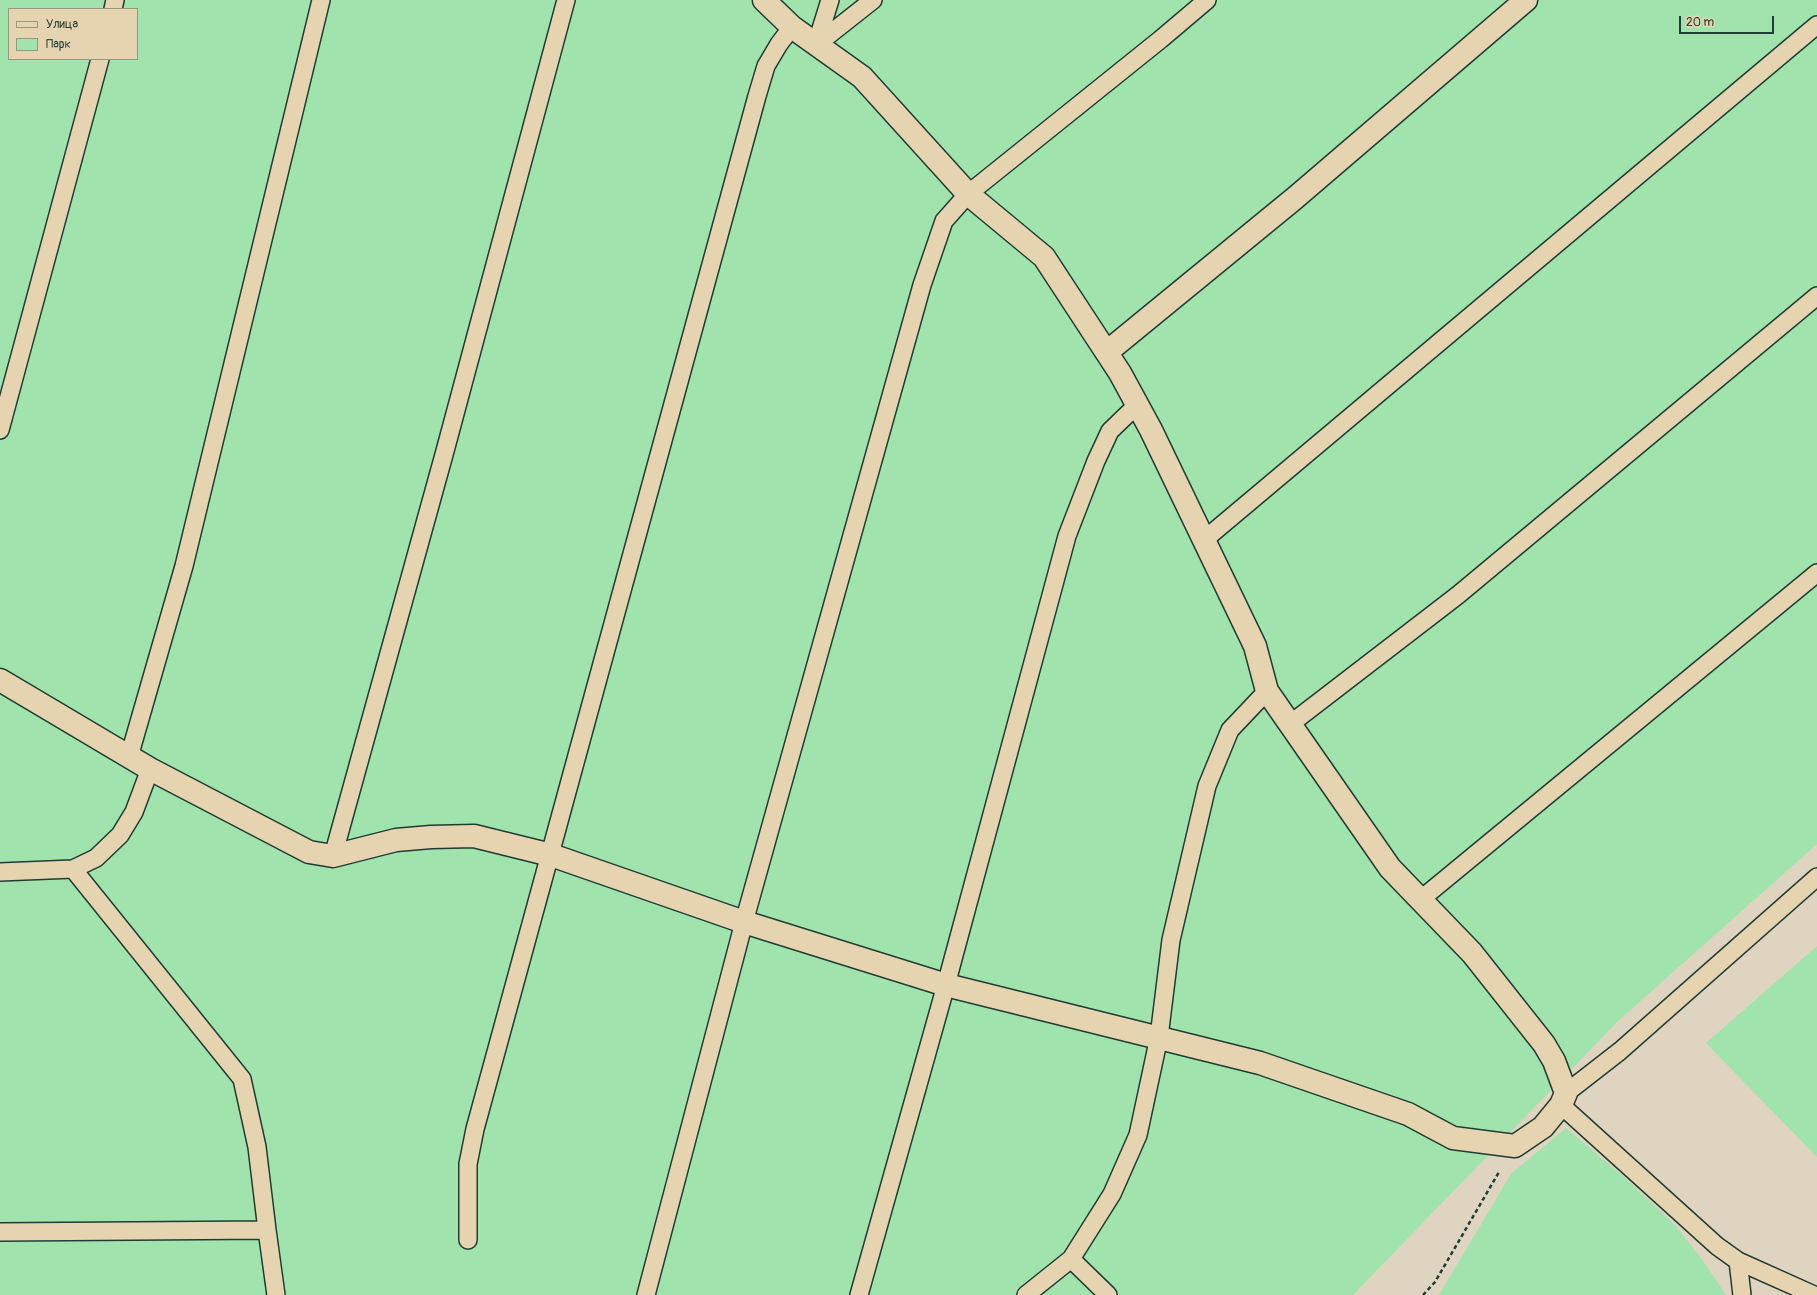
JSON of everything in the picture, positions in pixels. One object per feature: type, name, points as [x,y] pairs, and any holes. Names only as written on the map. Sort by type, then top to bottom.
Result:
[{"type":"street","points":[[0,680],[150,769],[309,852],[333,856],[396,840],[431,837],[474,836],[551,855],[744,922],[946,985],[1260,1063],[1408,1114],[1453,1138],[1515,1146],[1543,1127],[1563,1099],[1554,1061],[1544,1044],[1472,953],[1390,868],[1289,725],[1267,691],[1255,646],[1137,405],[1107,352],[1044,257],[968,194],[862,77],[792,27],[764,0]]},
{"type":"street","points":[[1107,352],[1301,192],[1526,0]]},
{"type":"lane","points":[[129,757],[184,566],[321,0]]},
{"type":"lane","points":[[333,856],[445,451],[566,0]]},
{"type":"lane","points":[[816,45],[830,0]]},
{"type":"lane","points":[[816,45],[873,0]]},
{"type":"lane","points":[[646,1295],[744,922],[922,285],[944,221],[968,194],[1161,39],[1207,0]]},
{"type":"lane","points":[[1204,540],[1817,25]]},
{"type":"lane","points":[[468,1240],[468,1164],[475,1129],[766,66],[779,44],[792,27]]},
{"type":"lane","points":[[0,430],[100,60]]},
{"type":"lane","points":[[1289,725],[1458,595],[1817,296]]},
{"type":"lane","points":[[859,1295],[946,985],[1067,536],[1096,460],[1110,430],[1137,405]]},
{"type":"lane","points":[[1420,900],[1817,573]]},
{"type":"lane","points":[[1026,1295],[1071,1259],[1112,1194],[1138,1135],[1159,1038],[1171,940],[1207,786],[1230,730],[1267,691]]},
{"type":"lane","points":[[0,872],[72,869],[96,858],[120,835],[134,812],[150,769]]},
{"type":"lane","points":[[72,869],[242,1079],[257,1147],[276,1295]]},
{"type":"lane","points":[[1814,1295],[1738,1261],[1717,1246],[1563,1099],[1620,1051],[1817,877]]},
{"type":"lane","points":[[0,1232],[267,1230]]},
{"type":"lane","points":[[1071,1259],[1108,1295]]},
{"type":"lane","points":[[1738,1261],[1742,1295]]},
{"type":"path","points":[[1423,1295],[1435,1282],[1515,1146]]},
{"type":"green space","points":[[0,0],[1817,0],[1817,844],[1618,1021],[1353,1295],[0,1295]]},
{"type":"green space","points":[[1817,946],[1817,1157],[1706,1043]]},
{"type":"green space","points":[[1566,1128],[1624,1177],[1675,1225],[1701,1258],[1726,1295],[1439,1295],[1511,1174]]}]
